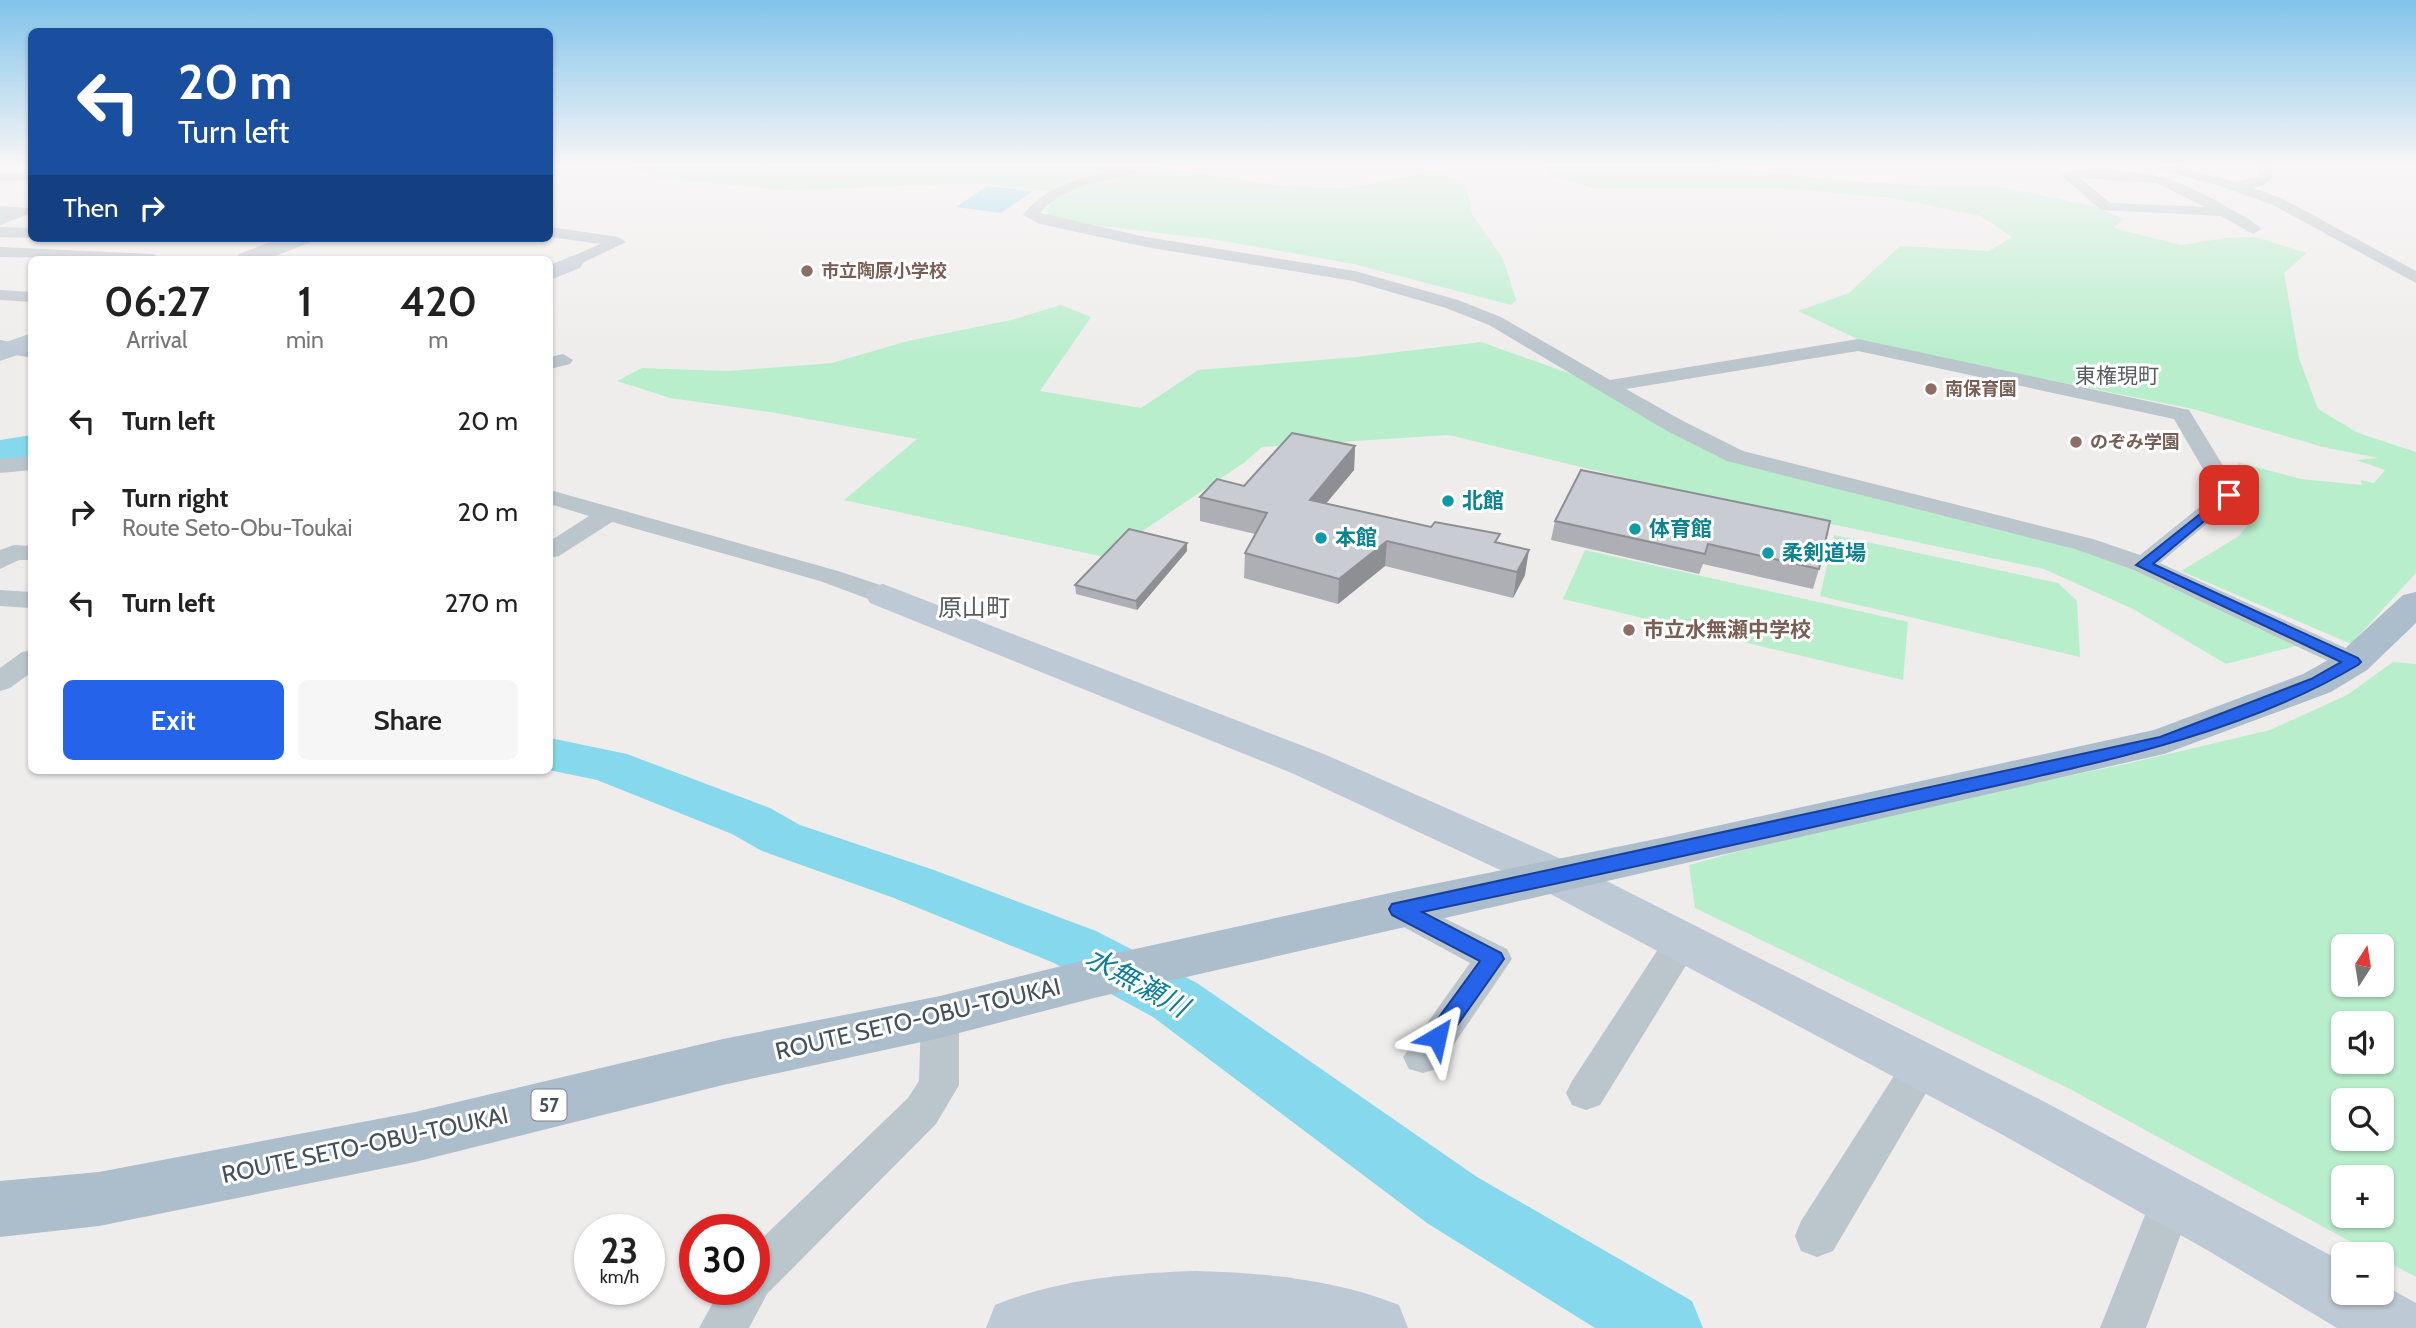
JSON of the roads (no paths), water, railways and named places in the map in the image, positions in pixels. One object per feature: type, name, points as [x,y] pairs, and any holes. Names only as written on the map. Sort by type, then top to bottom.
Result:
[{"type":"main road","name":"ROUTE SETO-OBU-TOUKAI","points":[[0,1209],[99,1199],[415,1138],[723,1062],[940,1017],[1094,978],[1399,909],[1558,877],[2164,741],[2317,683],[2353,662],[2416,603]]},
{"type":"street","points":[[1077,228],[1298,265],[1392,285],[1495,321],[1675,426],[1735,456],[2084,544],[2143,565],[2353,662]]},
{"type":"street","points":[[2325,228],[2416,278]]},
{"type":"street","points":[[0,232],[28,233]]},
{"type":"street","points":[[553,232],[618,242],[553,272]]},
{"type":"street","points":[[0,267],[63,242]]},
{"type":"street","points":[[255,256],[291,242]]},
{"type":"street","points":[[0,252],[94,256]]},
{"type":"street","points":[[0,295],[28,297]]},
{"type":"street","points":[[1609,386],[1858,345],[2182,414],[2229,495],[2143,565]]},
{"type":"street","points":[[0,466],[28,463]]},
{"type":"street","points":[[553,498],[829,576],[883,595],[1309,764],[1558,877],[2172,1199],[2398,1328]]},
{"type":"street","points":[[553,549],[610,513]]},
{"type":"street","points":[[0,561],[14,552],[28,553]]},
{"type":"street","points":[[0,682],[28,662]]},
{"type":"street","points":[[1399,909],[1494,959],[1423,1057]]},
{"type":"street","points":[[1586,1093],[1683,942]]},
{"type":"street","points":[[770,1261],[922,1111],[939,1086],[940,1017]]},
{"type":"street","points":[[1817,1236],[1922,1066]]},
{"type":"street","points":[[2123,1328],[2172,1199]]},
{"type":"street","points":[[1018,1328],[1062,1315],[1148,1316],[1208,1302],[1257,1305],[1344,1319],[1376,1328]]},
{"type":"street","points":[[722,1328],[737,1305]]},
{"type":"waterway","name":"水無瀬川","points":[[0,451],[28,447]]},
{"type":"waterway","name":"水無瀬川","points":[[553,755],[609,766],[751,821],[781,838],[914,884],[1075,947],[1175,1000],[1452,1200],[1665,1328]]},
{"type":"place","name":"市立陶原小学校","points":[[807,271]]},
{"type":"place","name":"南保育園","points":[[1931,389]]},
{"type":"place","name":"のぞみ学園","points":[[2076,442]]},
{"type":"place","name":"北館","points":[[1448,501]]},
{"type":"place","name":"体育館","points":[[1635,529]]},
{"type":"place","name":"本館","points":[[1321,538]]},
{"type":"place","name":"柔剣道場","points":[[1768,553]]},
{"type":"place","name":"市立水無瀬中学校","points":[[1629,630]]},
{"type":"district","name":"東権現町","points":[[2117,376]]},
{"type":"district","name":"原山町","points":[[974,608]]}]
